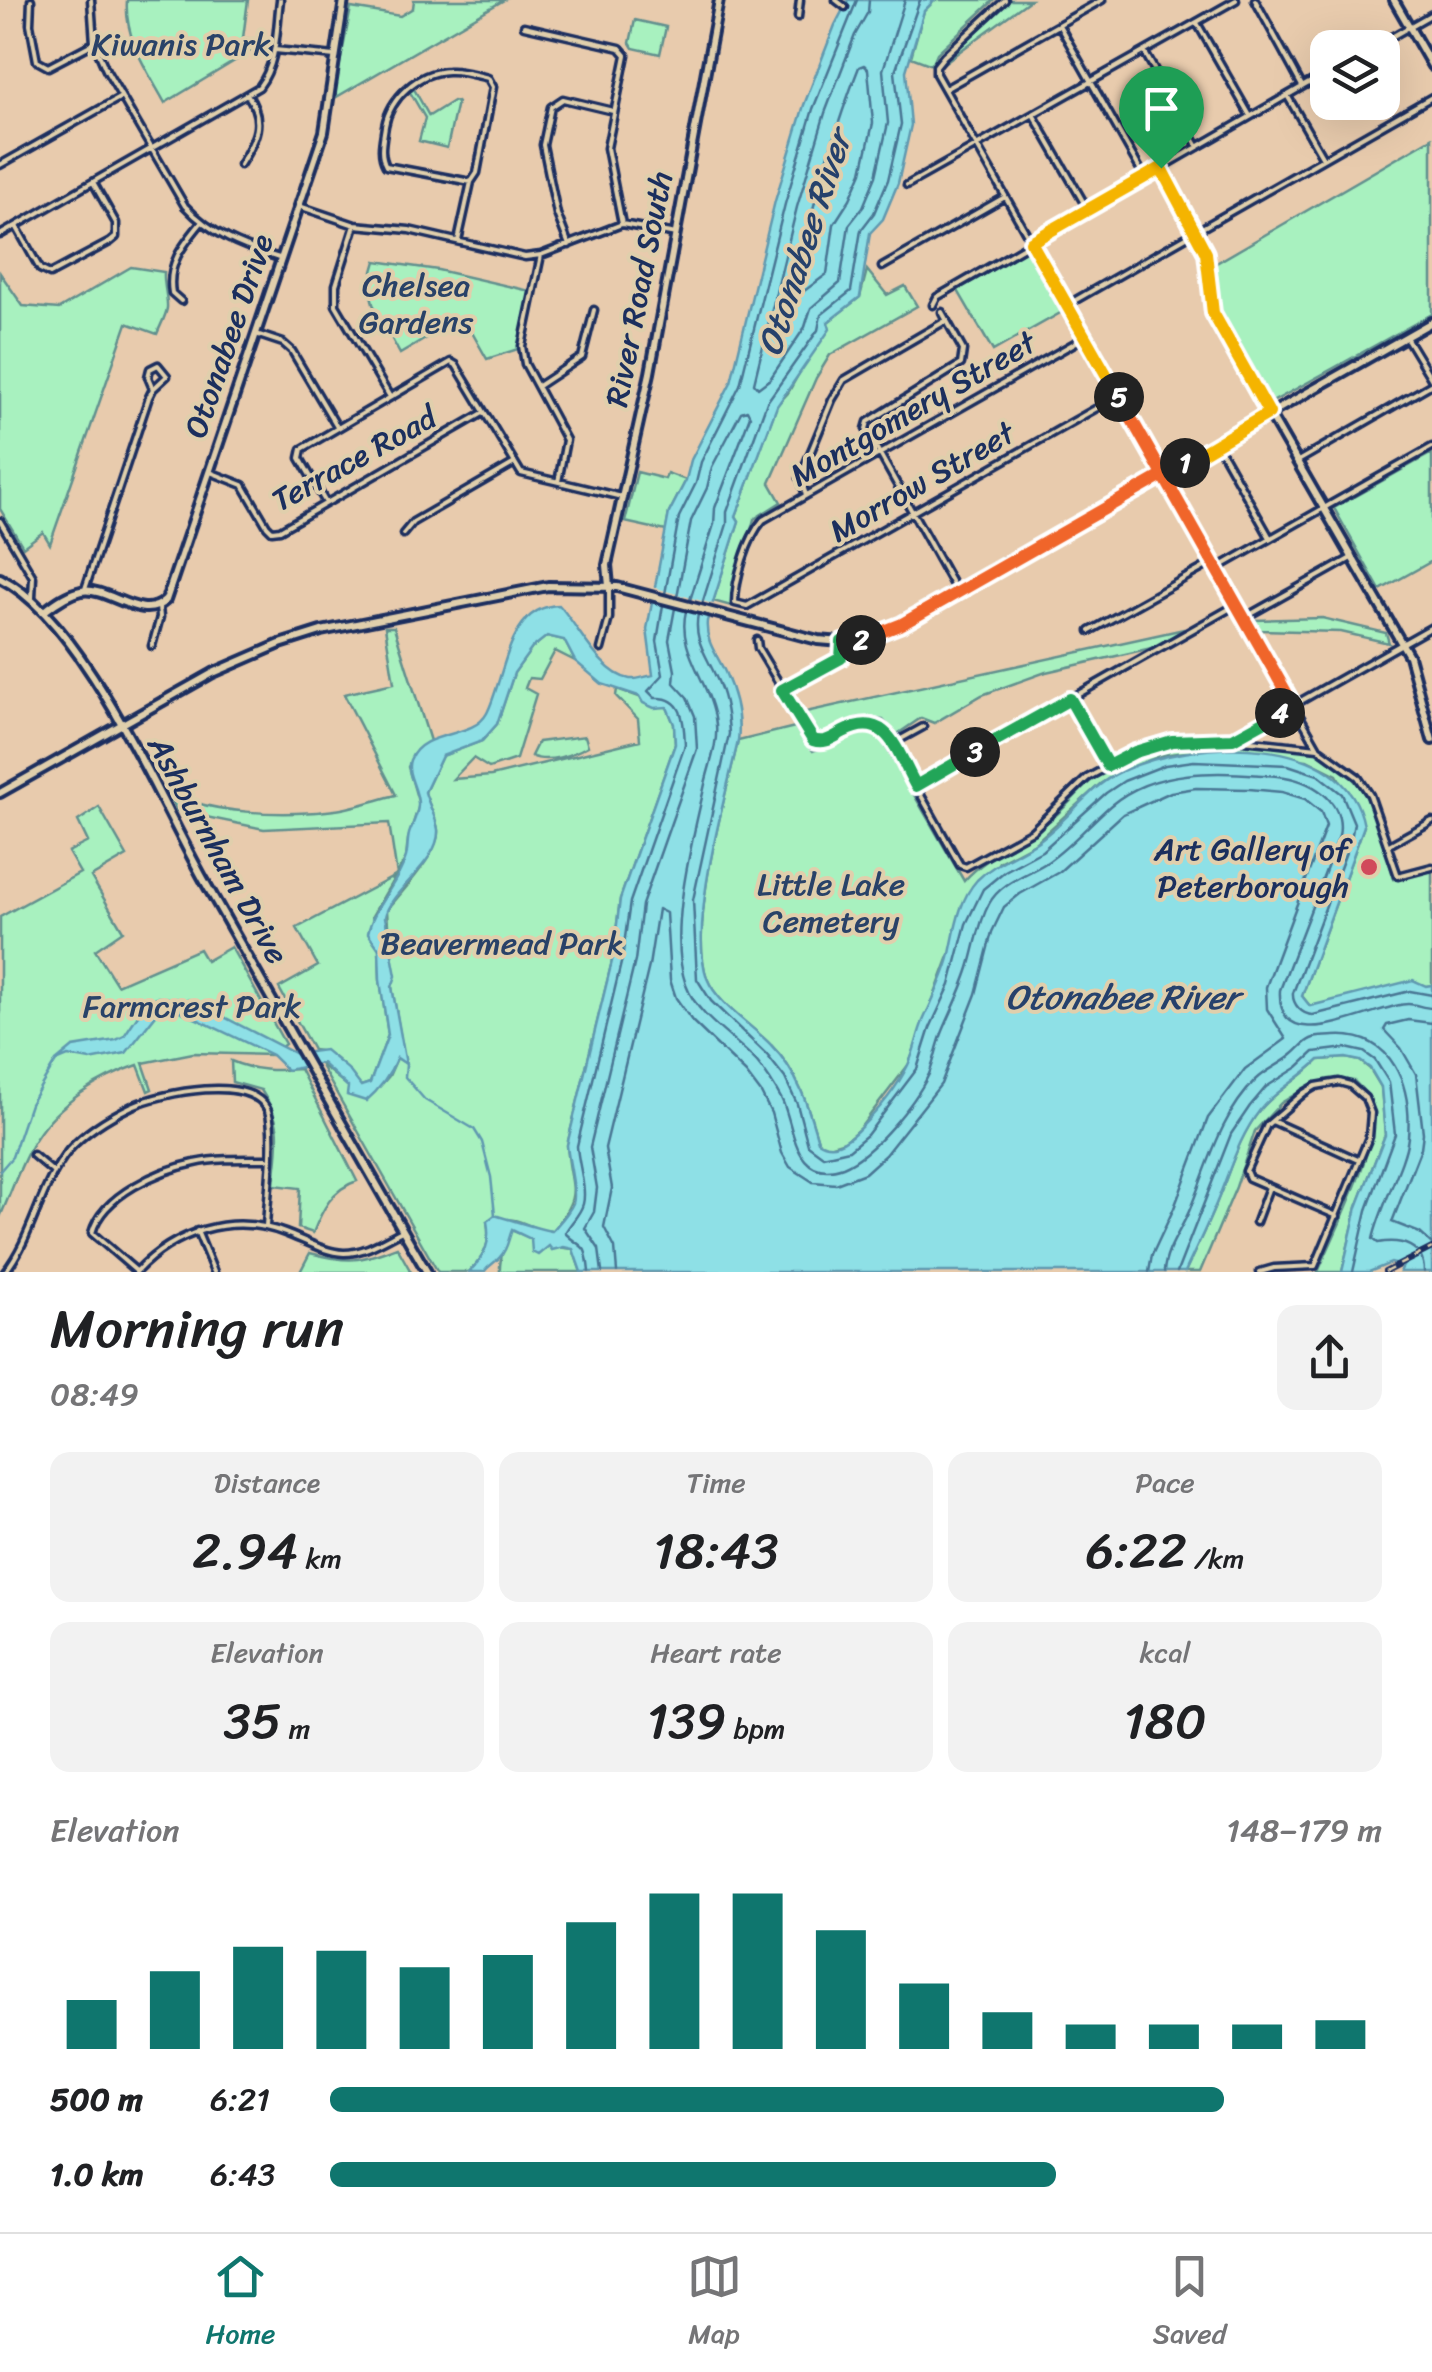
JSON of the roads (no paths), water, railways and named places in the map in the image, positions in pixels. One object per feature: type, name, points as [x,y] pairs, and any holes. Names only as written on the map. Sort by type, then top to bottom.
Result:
[{"type":"main road","name":"Otonabee Drive","points":[[159,607],[166,600],[324,132],[344,0]]},
{"type":"main road","name":"River Road South","points":[[609,586],[607,565],[676,234],[719,0]]},
{"type":"main road","points":[[1394,0],[1432,66]]},
{"type":"main road","points":[[0,793],[215,672],[276,645],[321,631],[548,586],[609,586],[818,640],[842,642],[878,636],[1432,322]]},
{"type":"main road","points":[[1269,413],[1402,644],[1416,677],[1432,740]]},
{"type":"main road","name":"Ashburnham Drive","points":[[0,578],[45,611],[120,723],[183,843],[426,1272]]},
{"type":"main road","points":[[45,611],[62,598],[85,590],[145,609],[159,607]]},
{"type":"street","points":[[30,0],[30,24],[38,61],[48,67],[94,43]]},
{"type":"street","points":[[92,0],[94,43],[175,192],[200,224],[236,244],[281,259]]},
{"type":"street","points":[[0,235],[259,86],[268,74],[275,50],[280,0]]},
{"type":"street","points":[[798,17],[800,0]]},
{"type":"street","points":[[836,0],[845,7]]},
{"type":"street","points":[[1005,0],[944,56],[936,66],[936,74],[1318,748],[1358,777],[1370,794],[1398,876],[1432,867]]},
{"type":"street","points":[[945,89],[1102,0]]},
{"type":"street","points":[[907,185],[1236,0]]},
{"type":"street","points":[[1255,0],[1302,86]]},
{"type":"street","points":[[1400,32],[1432,14]]},
{"type":"street","points":[[1198,23],[1250,116]]},
{"type":"street","points":[[1059,24],[1145,178]]},
{"type":"street","points":[[524,26],[620,48],[626,55],[607,148],[622,224]]},
{"type":"street","points":[[275,50],[336,56]]},
{"type":"street","points":[[1144,53],[1198,147]]},
{"type":"street","points":[[458,242],[494,87],[488,78],[450,70],[436,73],[399,94],[392,104],[382,160],[386,166],[471,182]]},
{"type":"street","points":[[933,304],[935,298],[1310,82]]},
{"type":"street","points":[[240,165],[259,127],[246,94]]},
{"type":"street","points":[[1287,95],[1323,158]]},
{"type":"street","points":[[0,165],[120,97]]},
{"type":"street","points":[[1067,305],[1432,97]]},
{"type":"street","points":[[569,244],[557,214],[543,145],[551,108],[563,99],[613,111]]},
{"type":"street","points":[[1034,116],[1088,210]]},
{"type":"street","points":[[1161,168],[1208,262],[1213,313],[1269,413]]},
{"type":"street","points":[[16,226],[40,269],[50,274],[110,242],[116,236],[116,223],[93,182]]},
{"type":"street","points":[[882,266],[1006,197]]},
{"type":"street","points":[[299,206],[355,225],[409,230],[525,256],[542,255],[622,224],[676,234]]},
{"type":"street","points":[[182,301],[172,293],[171,270],[182,246],[200,224]]},
{"type":"street","points":[[355,225],[336,284],[336,305],[390,397]]},
{"type":"street","points":[[542,255],[522,346],[525,364],[566,440],[558,482]]},
{"type":"street","points":[[538,386],[582,357],[594,310]]},
{"type":"street","points":[[942,312],[964,357],[960,364],[868,422],[866,429],[957,592]]},
{"type":"street","points":[[806,494],[800,478],[844,380],[946,320]]},
{"type":"street","points":[[256,334],[283,343],[292,351],[337,427]]},
{"type":"street","name":"Montgomery Street","points":[[748,606],[740,606],[734,599],[756,529],[763,520],[1085,337]]},
{"type":"street","points":[[1298,460],[1432,382],[1406,337]]},
{"type":"street","points":[[326,503],[300,458],[302,449],[451,362],[522,473],[622,497]]},
{"type":"street","points":[[85,590],[153,389],[167,376],[158,365],[150,369],[148,377],[153,389]]},
{"type":"street","name":"Morrow Street","points":[[748,606],[1118,396]]},
{"type":"street","name":"Terrace Road","points":[[210,472],[243,485],[272,531],[280,530],[483,413]]},
{"type":"street","points":[[1217,444],[1270,538]]},
{"type":"street","points":[[1090,632],[1432,447]]},
{"type":"street","points":[[403,534],[413,522],[513,464]]},
{"type":"street","points":[[0,521],[33,578],[32,598]]},
{"type":"street","points":[[1244,618],[1353,557]]},
{"type":"street","points":[[600,649],[609,618],[609,586]]},
{"type":"street","points":[[916,786],[1236,605]]},
{"type":"street","points":[[152,646],[159,607]]},
{"type":"street","points":[[1233,739],[1432,627]]},
{"type":"street","points":[[782,690],[878,636]]},
{"type":"street","points":[[757,640],[813,740],[823,742],[852,727],[870,723],[882,729],[960,865],[966,867],[1032,831],[1087,778],[1135,752],[1172,741],[1233,739],[1318,748]]},
{"type":"street","points":[[841,658],[842,642]]},
{"type":"street","points":[[1070,699],[1108,766]]},
{"type":"street","points":[[892,744],[923,727]]},
{"type":"street","points":[[1389,845],[1432,821]]},
{"type":"street","points":[[1260,1272],[1313,1268],[1337,1216],[1361,1161],[1371,1113],[1365,1098],[1350,1084],[1332,1082],[1316,1086],[1282,1109],[1264,1130],[1247,1174],[1337,1216]]},
{"type":"street","points":[[5,1272],[24,1241],[53,1172],[72,1146],[104,1120],[136,1104],[206,1090],[249,1093],[268,1112],[266,1226]]},
{"type":"street","points":[[1272,1121],[1361,1161]]},
{"type":"street","points":[[33,1155],[53,1172]]},
{"type":"street","points":[[269,1159],[194,1163],[155,1176],[108,1207],[92,1233],[136,1272],[166,1246],[197,1231],[233,1224],[266,1226],[342,1253],[358,1252],[403,1231]]},
{"type":"street","points":[[1256,1222],[1269,1187]]},
{"type":"street","points":[[197,1231],[214,1272]]},
{"type":"water","name":"Otonabee River","points":[[848,0],[935,0],[924,11],[906,71],[911,125],[898,183],[883,219],[870,233],[860,297],[828,322],[830,329],[777,406],[736,516],[739,521],[707,621],[710,642],[734,697],[739,732],[705,895],[702,955],[707,978],[719,997],[788,1066],[806,1102],[818,1141],[839,1144],[871,1116],[903,1074],[947,966],[961,907],[984,874],[1046,835],[1098,786],[1151,760],[1224,749],[1262,750],[1298,758],[1329,772],[1352,794],[1364,826],[1302,996],[1310,1006],[1413,980],[1432,985],[1432,1272],[1400,1272],[1403,1266],[1391,1263],[1369,1272],[1342,1272],[1357,1207],[1385,1135],[1381,1087],[1370,1068],[1346,1058],[1319,1060],[1260,1110],[1242,1140],[1185,1272],[581,1272],[573,1249],[552,1250],[549,1246],[538,1255],[532,1252],[531,1239],[512,1230],[498,1259],[484,1272],[469,1272],[486,1249],[487,1221],[495,1215],[552,1231],[573,1203],[567,1145],[613,957],[620,899],[675,744],[674,724],[667,707],[654,708],[639,696],[602,684],[575,661],[564,640],[547,636],[532,648],[514,673],[497,724],[482,741],[442,756],[425,792],[438,830],[437,842],[385,917],[406,1064],[397,1058],[366,1101],[347,1095],[348,1087],[322,1063],[287,1070],[272,1055],[174,1008],[159,1011],[126,1053],[90,1060],[68,1056],[56,1061],[73,1047],[124,1036],[148,1000],[157,997],[191,1000],[296,1054],[325,1050],[361,1086],[370,1083],[388,1035],[379,949],[368,933],[406,857],[418,808],[409,765],[416,750],[480,721],[487,713],[518,630],[542,608],[559,605],[600,659],[619,675],[633,679],[653,675],[647,629],[669,513],[731,382],[775,201],[804,105]]},
{"type":"waterway","points":[[0,1171],[12,1157],[30,1104],[56,1061]]},
{"type":"waterway","points":[[406,1064],[405,1077],[425,1100],[474,1129],[482,1142],[495,1215]]},
{"type":"railway","points":[[1385,1272],[1432,1248]]},
{"type":"place","name":"Art Gallery of Peterborough","points":[[1369,867]]},
{"type":"park label","name":"Kiwanis Park","points":[[181,44]]},
{"type":"park label","name":"Chelsea Gardens","points":[[416,304]]},
{"type":"park label","name":"Little Lake Cemetery","points":[[831,902]]},
{"type":"park label","name":"Beavermead Park","points":[[502,943]]},
{"type":"park label","name":"Farmcrest Park","points":[[192,1006]]}]
